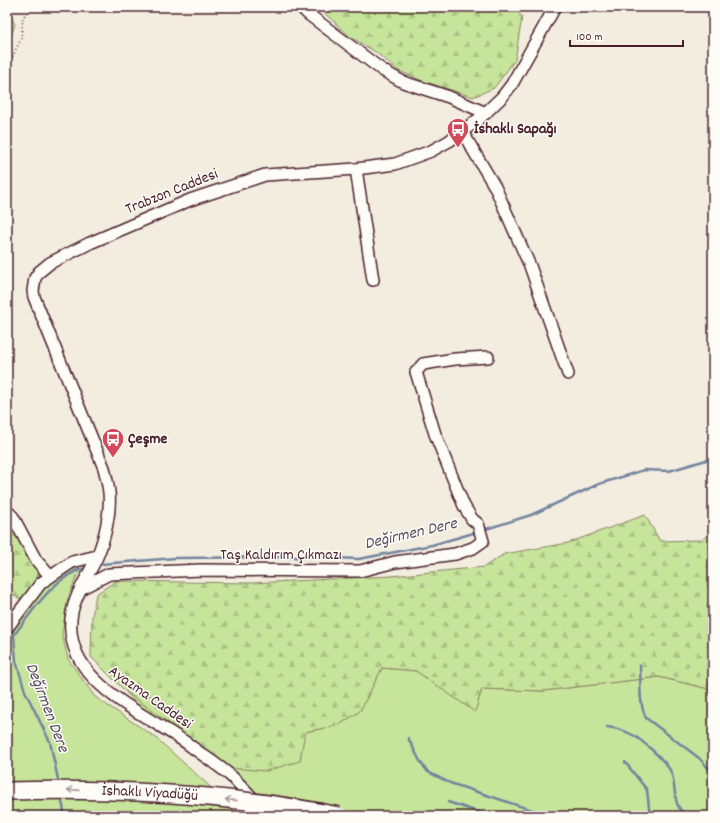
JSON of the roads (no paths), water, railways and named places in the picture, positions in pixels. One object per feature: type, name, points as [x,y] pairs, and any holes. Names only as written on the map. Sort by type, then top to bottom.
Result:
[{"type":"highway","name":"İshaklı Viyadüğü","points":[[7,791],[133,791],[269,804],[339,816]]},
{"type":"street","points":[[301,7],[364,57],[403,82],[486,113]]},
{"type":"street","name":"Trabzon Caddesi","points":[[97,556],[107,516],[109,493],[105,474],[90,433],[34,297],[33,285],[39,272],[50,263],[97,240],[190,200],[255,178],[276,173],[356,169],[394,164],[430,151],[462,132],[486,113],[512,84],[555,7]]},
{"type":"street","points":[[462,132],[495,187],[530,266],[568,374]]},
{"type":"street","points":[[356,169],[373,280]]},
{"type":"street","name":"Taş Kaldırım Çıkmazı","points":[[82,588],[109,574],[201,570],[360,571],[395,562],[455,554],[473,548],[483,541],[480,531],[458,492],[435,434],[416,372],[423,364],[455,358],[488,357]]},
{"type":"street","points":[[7,511],[13,517],[36,560],[50,576]]},
{"type":"street","points":[[7,628],[41,583],[72,562],[97,556]]},
{"type":"street","name":"Ayazma Caddesi","points":[[97,556],[75,602],[71,625],[75,646],[82,663],[95,680],[109,693],[177,736],[231,776],[270,816]]},
{"type":"waterway","name":"Değirmen Dere","points":[[483,530],[531,515],[599,484],[644,470],[669,471],[713,458]]},
{"type":"waterway","name":"Değirmen Dere","points":[[101,564],[175,558],[309,557],[359,559],[432,545],[477,532]]},
{"type":"waterway","name":"Değirmen Dere","points":[[59,784],[50,742],[25,691],[16,661],[14,635],[36,606],[54,586],[74,572],[85,568]]},
{"type":"waterway","points":[[640,665],[640,692],[643,712],[646,718],[699,758],[713,773]]},
{"type":"waterway","points":[[607,727],[622,730],[631,734],[647,745],[664,762],[673,778],[675,797],[679,808],[688,816]]},
{"type":"waterway","points":[[408,738],[421,763],[428,772],[450,783],[541,813],[545,816]]},
{"type":"waterway","points":[[625,762],[647,790],[650,816]]},
{"type":"waterway","name":"Değirmen Dere","points":[[61,797],[65,816]]},
{"type":"waterway","points":[[448,802],[490,816]]},
{"type":"place","name":"İshaklı Sapağı","points":[[458,148]]},
{"type":"place","name":"Çeşme","points":[[113,458]]}]
